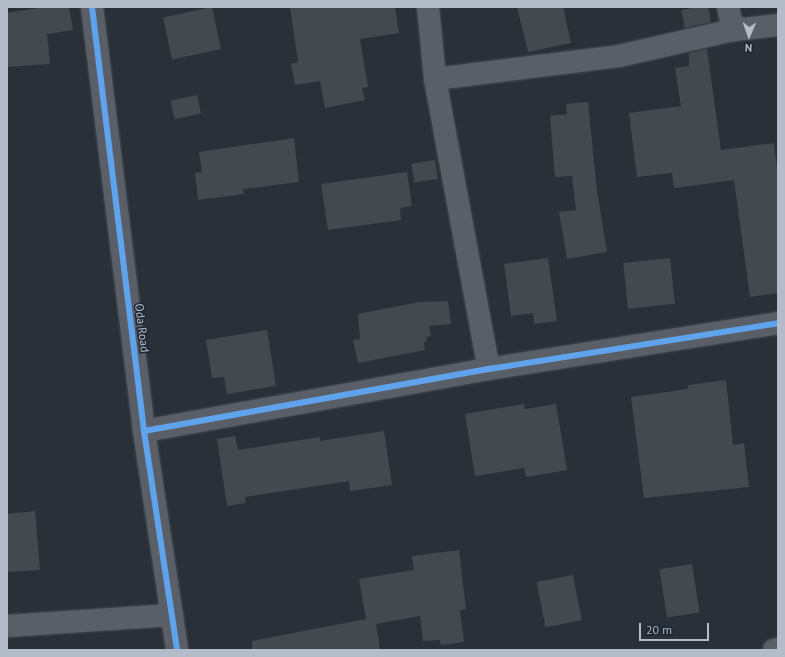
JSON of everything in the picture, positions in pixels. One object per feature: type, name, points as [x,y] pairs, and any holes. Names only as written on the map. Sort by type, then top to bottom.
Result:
[{"type":"street","name":"Oda Road","points":[[92,7],[144,431],[177,650]]},
{"type":"street","points":[[428,7],[435,79],[489,369]]},
{"type":"street","points":[[728,7],[734,30]]},
{"type":"street","points":[[435,79],[619,56],[734,30],[778,25]]},
{"type":"street","points":[[144,431],[489,369],[778,323]]},
{"type":"street","points":[[7,626],[172,615]]},
{"type":"street","points":[[774,650],[778,649]]},
{"type":"building","points":[[44,7],[69,7],[73,30],[47,34],[50,64],[7,67],[7,13]]},
{"type":"building","points":[[212,7],[221,49],[172,59],[163,17]]},
{"type":"building","points":[[290,7],[395,7],[399,33],[360,39],[368,87],[362,88],[365,100],[325,108],[320,81],[295,85],[291,64],[298,62]]},
{"type":"building","points":[[517,7],[563,7],[571,43],[528,52]]},
{"type":"building","points":[[697,7],[708,7],[711,22],[685,28],[681,10]]},
{"type":"building","points":[[707,49],[721,150],[774,143],[778,178],[778,293],[750,297],[734,180],[674,188],[672,173],[637,177],[629,113],[681,106],[675,68],[689,66],[689,53]]},
{"type":"building","points":[[197,95],[201,114],[175,119],[171,101]]},
{"type":"building","points":[[588,102],[597,191],[607,252],[567,259],[559,212],[576,210],[572,176],[555,177],[550,116],[567,114],[566,104]]},
{"type":"building","points":[[294,138],[299,182],[243,189],[244,194],[198,200],[195,173],[202,172],[199,152]]},
{"type":"building","points":[[435,160],[438,179],[414,183],[411,164]]},
{"type":"building","points":[[407,172],[412,206],[400,208],[401,220],[328,230],[321,184]]},
{"type":"building","points":[[548,258],[557,321],[534,324],[533,313],[511,316],[504,264]]},
{"type":"building","points":[[670,258],[675,304],[628,309],[623,263]]},
{"type":"building","points":[[448,301],[451,324],[429,326],[431,336],[426,337],[427,342],[424,342],[425,350],[358,363],[353,340],[360,339],[358,314],[419,302]]},
{"type":"building","points":[[267,330],[276,386],[227,394],[224,377],[212,378],[206,340]]},
{"type":"building","points":[[726,380],[733,445],[744,443],[749,487],[644,498],[631,397],[688,389],[688,385]]},
{"type":"building","points":[[524,404],[525,409],[556,404],[567,470],[526,477],[524,468],[475,476],[465,414]]},
{"type":"building","points":[[384,431],[392,485],[350,491],[349,481],[245,497],[246,503],[227,506],[217,439],[235,436],[238,450],[320,437],[320,441]]},
{"type":"building","points":[[35,511],[40,570],[7,572],[7,514]]},
{"type":"building","points":[[459,550],[466,609],[460,610],[464,642],[441,645],[440,640],[423,641],[420,616],[376,624],[380,650],[252,650],[252,641],[366,619],[359,579],[414,570],[412,556]]},
{"type":"building","points":[[692,564],[700,612],[667,618],[659,569]]},
{"type":"building","points":[[573,575],[582,620],[545,627],[537,582]]},
{"type":"cycle path","points":[[92,7],[144,431],[177,650]]},
{"type":"cycle path","points":[[144,431],[489,369],[778,323]]}]
